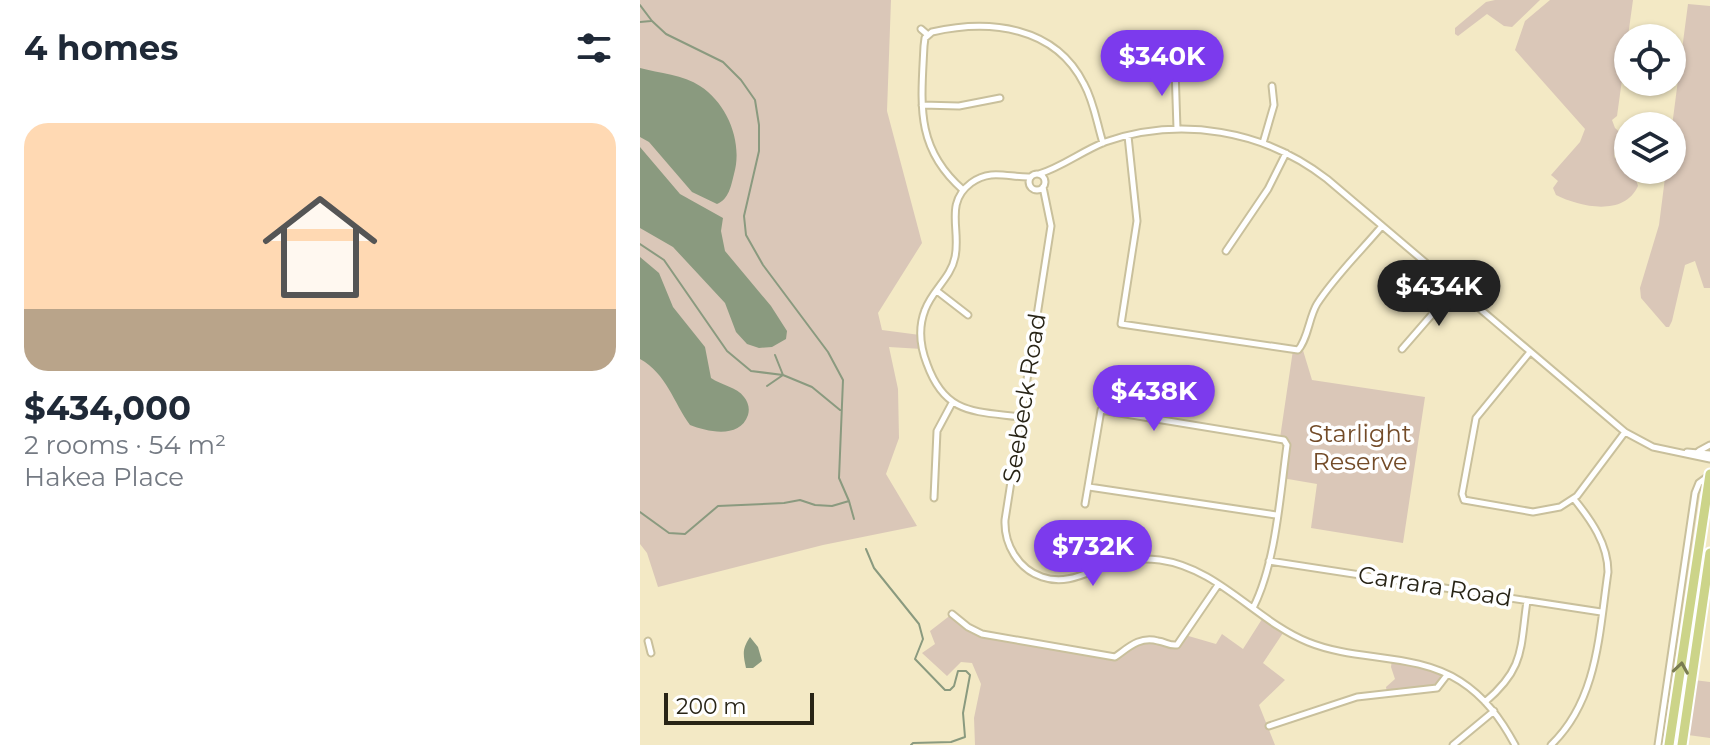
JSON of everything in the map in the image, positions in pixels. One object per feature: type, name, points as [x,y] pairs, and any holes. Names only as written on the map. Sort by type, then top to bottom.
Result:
[{"type":"highway","points":[[1682,745],[1710,475]]},
{"type":"highway","points":[[1669,745],[1702,572],[1710,553]]},
{"type":"street","points":[[963,190],[945,174],[930,149],[924,129],[923,49],[928,35],[936,31],[1000,27],[1025,32],[1046,41],[1069,61],[1083,80],[1103,143]]},
{"type":"street","points":[[921,29],[928,35]]},
{"type":"street","points":[[1172,60],[1175,68],[1177,129]]},
{"type":"street","points":[[1263,143],[1274,105],[1272,86]]},
{"type":"street","points":[[922,105],[959,106],[1000,98]]},
{"type":"street","points":[[1020,417],[968,409],[952,403],[936,386],[921,344],[924,311],[951,270],[955,258],[954,211],[963,190],[990,174],[1031,177],[1051,171],[1103,143],[1177,129],[1219,132],[1263,143],[1322,175],[1625,432],[1648,445],[1710,456]]},
{"type":"street","points":[[1128,136],[1137,217],[1119,325],[1298,350],[1318,302],[1382,226]]},
{"type":"street","points":[[1226,251],[1271,184],[1286,153]]},
{"type":"street","points":[[1033,188],[1044,184],[1051,171]]},
{"type":"street","points":[[1039,174],[1044,184]]},
{"type":"street","points":[[1019,177],[1044,197]]},
{"type":"street","points":[[1031,177],[1033,188]]},
{"type":"street","name":"Seebeck Road","points":[[1044,184],[1051,226],[1005,525],[1009,544],[1021,564],[1042,577],[1065,580],[1119,562],[1143,559],[1188,568],[1311,643],[1339,651],[1412,662],[1447,674],[1475,691],[1494,711],[1515,745]]},
{"type":"street","points":[[1402,349],[1455,288]]},
{"type":"street","points":[[937,290],[968,315]]},
{"type":"street","points":[[1457,504],[1463,499],[1476,418],[1530,352]]},
{"type":"street","points":[[934,498],[937,431],[952,403]]},
{"type":"street","points":[[1085,504],[1101,410],[1286,441],[1269,561],[1264,585],[1253,608]]},
{"type":"street","points":[[1463,499],[1538,512],[1556,509],[1574,499],[1625,432]]},
{"type":"street","points":[[1682,452],[1698,451],[1710,445]]},
{"type":"street","points":[[1698,451],[1710,456]]},
{"type":"street","points":[[1658,745],[1695,493],[1699,483],[1710,475]]},
{"type":"street","points":[[1089,487],[1276,515]]},
{"type":"street","points":[[936,489],[943,496]]},
{"type":"street","points":[[1551,745],[1573,719],[1585,696],[1608,575],[1607,559],[1594,526],[1574,499]]},
{"type":"street","name":"Carrara Road","points":[[1269,561],[1601,612]]},
{"type":"street","points":[[952,614],[982,634],[1115,657],[1139,641],[1177,645],[1218,585]]},
{"type":"street","points":[[1485,702],[1504,685],[1515,669],[1527,601]]},
{"type":"street","points":[[640,646],[648,644],[651,653]]},
{"type":"street","points":[[1269,726],[1348,699],[1437,688],[1447,674]]},
{"type":"street","points":[[1453,745],[1494,711]]},
{"type":"green space","points":[[640,0],[891,0],[887,111],[922,243],[878,313],[882,330],[920,335],[922,349],[889,347],[898,389],[899,438],[886,474],[917,526],[823,545],[658,587],[647,553],[640,544]]},
{"type":"green space","points":[[1540,0],[1512,27],[1504,26],[1487,14],[1458,36],[1455,34],[1455,28],[1486,2]]},
{"type":"green space","points":[[1550,0],[1633,0],[1630,24],[1614,24],[1614,96],[1620,96],[1618,112],[1614,112],[1612,120],[1614,184],[1638,186],[1623,202],[1612,206],[1589,206],[1556,195],[1553,188],[1558,181],[1551,175],[1580,142],[1585,129],[1515,50],[1525,21]]},
{"type":"green space","points":[[1688,4],[1710,6],[1710,288],[1704,288],[1695,261],[1685,265],[1672,321],[1666,327],[1641,298],[1640,288],[1659,225],[1664,184],[1686,184],[1686,112],[1674,112],[1676,96],[1686,96]]},
{"type":"green space","name":"Starlight Reserve","points":[[1302,347],[1312,380],[1425,397],[1403,543],[1311,528],[1317,484],[1282,478],[1287,445],[1280,438],[1293,350]]},
{"type":"green space","points":[[952,614],[977,632],[1113,657],[1142,642],[1173,646],[1185,635],[1216,644],[1222,634],[1243,649],[1264,616],[1285,630],[1263,663],[1285,680],[1259,705],[1275,745],[975,745],[974,718],[981,684],[972,663],[961,662],[947,676],[922,653],[935,644],[930,631]]},
{"type":"green space","points":[[1392,659],[1447,674],[1442,685],[1387,693],[1386,687],[1395,679]]},
{"type":"green space","points":[[1694,680],[1710,682],[1710,738],[1688,735]]},
{"type":"shaded area","points":[[640,68],[694,82],[710,94],[725,114],[735,137],[736,162],[729,192],[721,202],[717,204],[692,192],[649,142],[640,137]]},
{"type":"shaded area","points":[[640,147],[680,194],[723,218],[721,231],[725,251],[771,306],[787,331],[786,339],[772,347],[759,348],[747,344],[736,332],[725,303],[673,247],[640,228]]},
{"type":"shaded area","points":[[640,257],[659,273],[673,307],[705,347],[711,378],[737,391],[747,401],[748,415],[738,428],[723,432],[690,425],[657,372],[640,359]]},
{"type":"shaded area","points":[[750,637],[758,647],[762,661],[753,668],[746,668],[744,652]]},
{"type":"waterway","points":[[640,5],[666,34],[723,62],[755,100],[759,151],[744,216],[746,235],[763,265],[828,352],[843,380],[839,478],[849,501]]},
{"type":"waterway","points":[[640,22],[651,21]]},
{"type":"waterway","points":[[640,244],[664,260],[727,351],[751,371],[783,375],[812,387],[840,410]]},
{"type":"waterway","points":[[767,386],[783,375],[775,355]]},
{"type":"waterway","points":[[640,512],[669,533],[685,534],[718,506],[800,500],[832,506],[849,501],[854,519]]},
{"type":"waterway","points":[[866,549],[874,568],[919,624],[923,639],[915,659],[945,690],[954,686],[958,671],[966,671],[970,675],[963,713],[965,737],[951,742],[911,745]]}]
